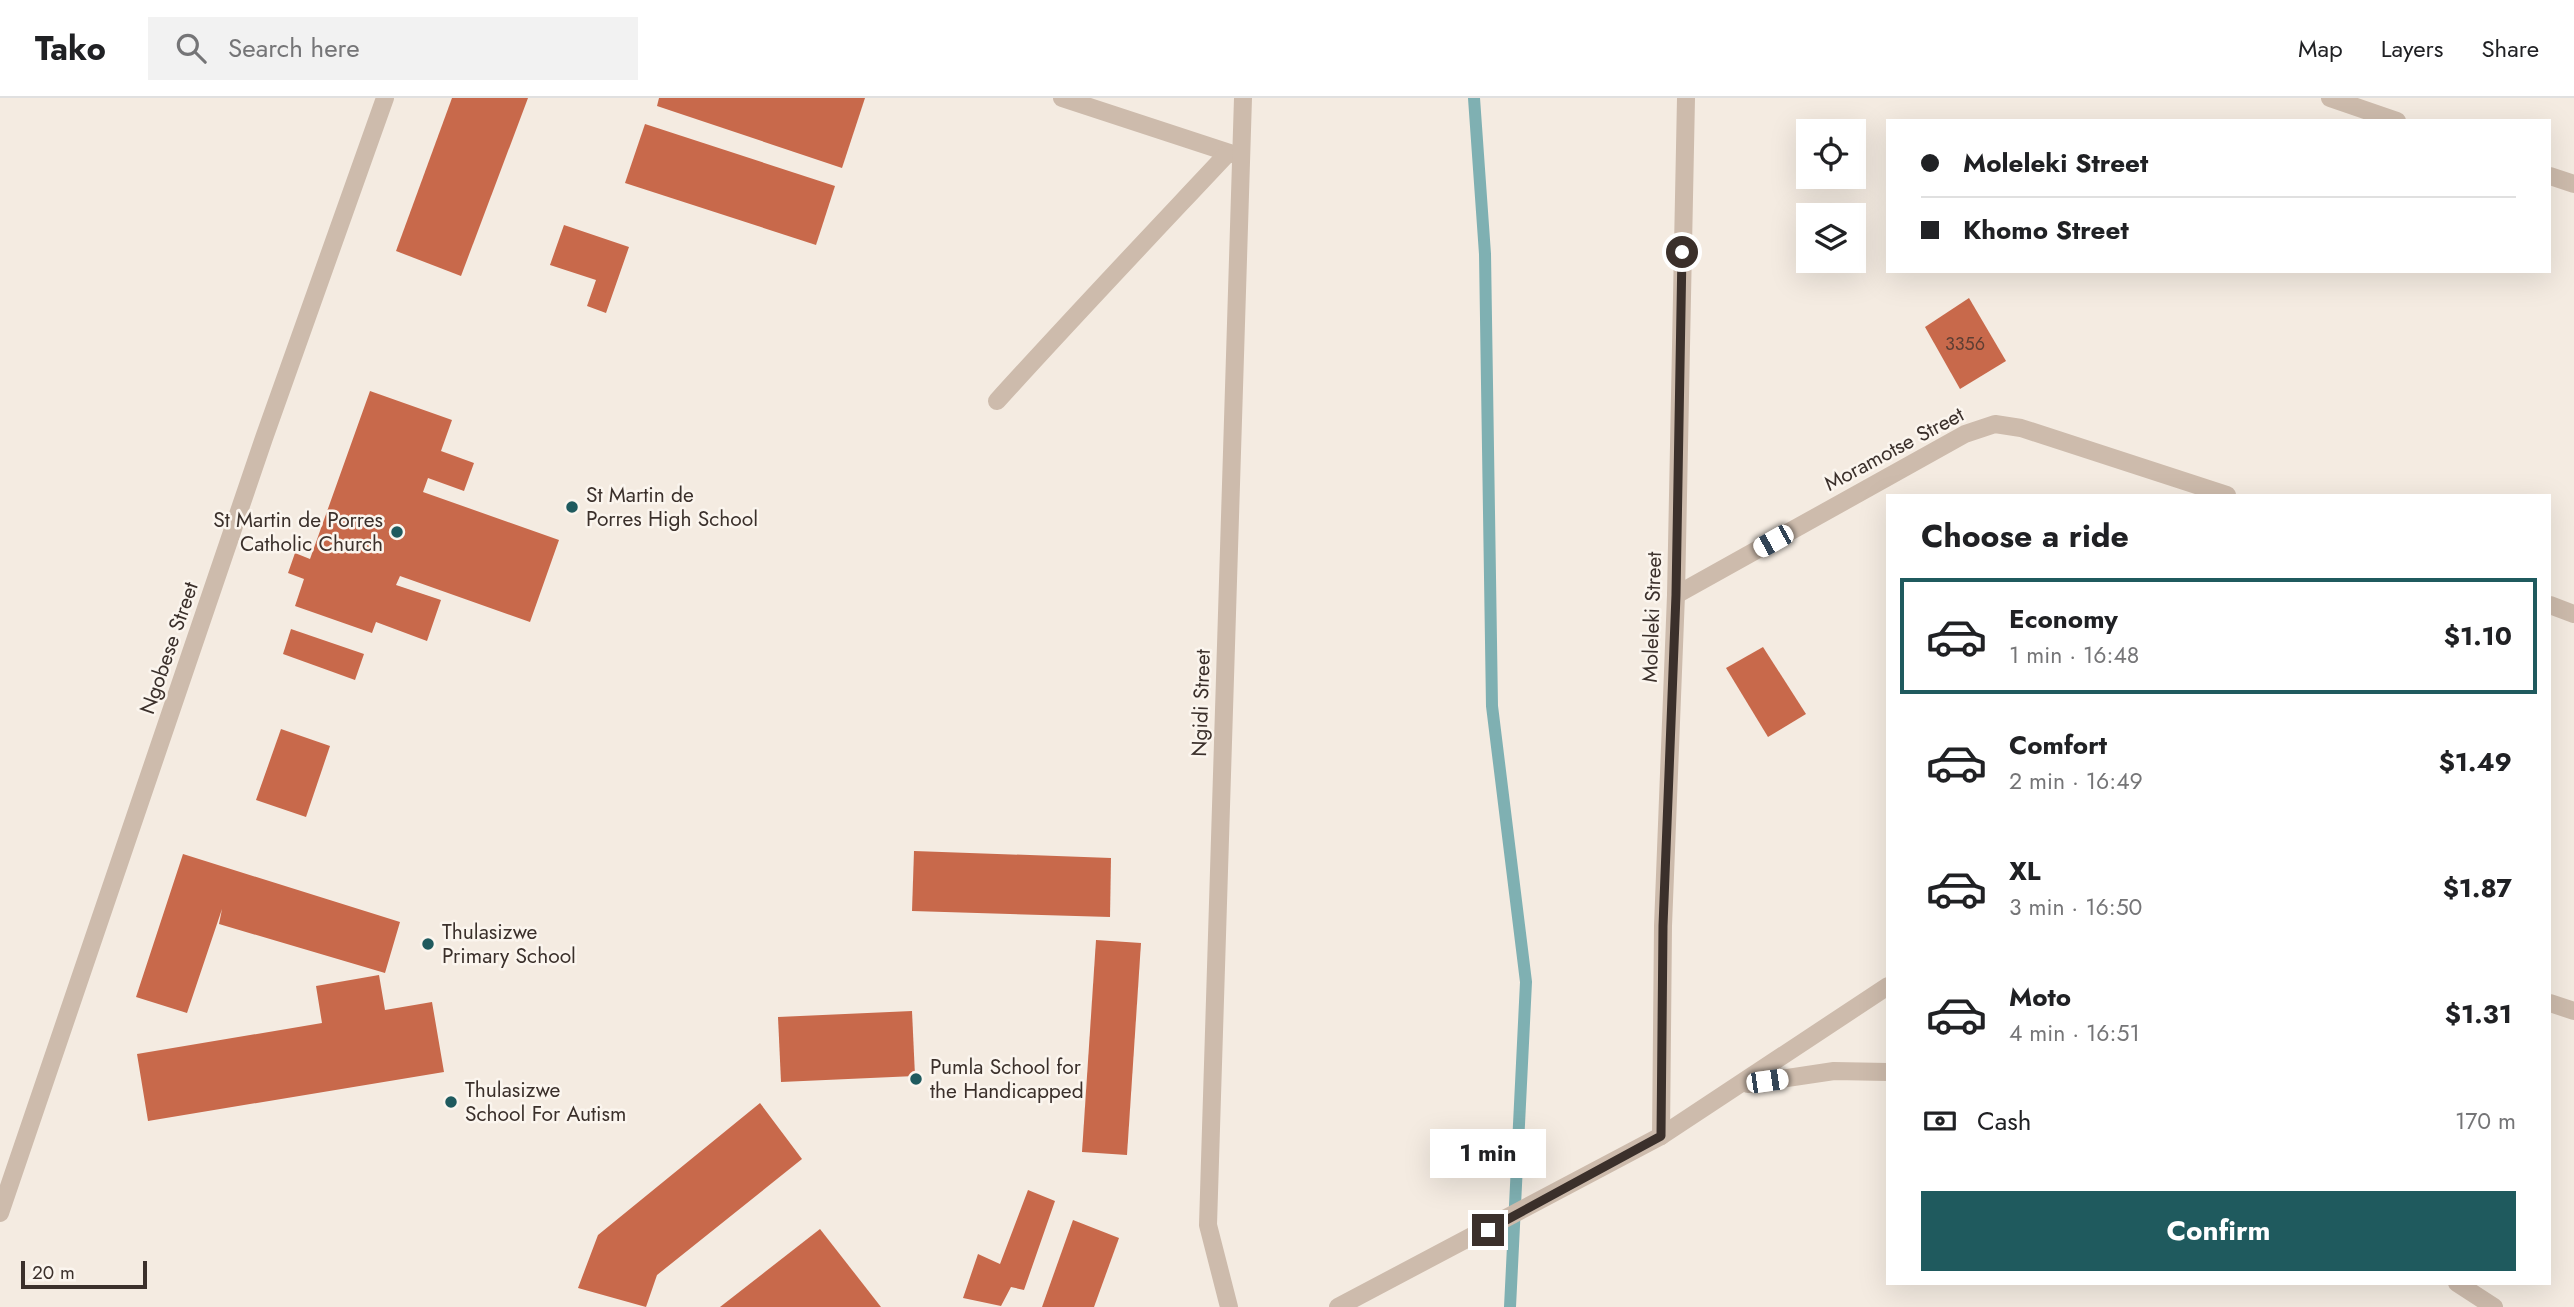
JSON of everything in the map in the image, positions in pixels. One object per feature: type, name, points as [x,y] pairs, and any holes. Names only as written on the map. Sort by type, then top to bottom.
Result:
[{"type":"street","name":"Ngobese Street","points":[[0,1213],[264,438],[385,98]]},
{"type":"street","points":[[997,401],[1102,284],[1234,155],[1062,98]]},
{"type":"street","name":"Ngidi Street","points":[[1229,1307],[1208,1224],[1234,155],[1244,98]]},
{"type":"street","name":"Moleleki Street","points":[[1661,1136],[1663,926],[1676,595],[1686,98]]},
{"type":"street","points":[[2330,98],[2375,105],[2395,119]]},
{"type":"street","points":[[2551,176],[2574,184]]},
{"type":"street","name":"Moramotse Street","points":[[1676,595],[1965,434],[1995,424],[2066,440],[2225,494]]},
{"type":"street","points":[[2551,605],[2574,614]]},
{"type":"street","points":[[1338,1307],[1602,1170],[1661,1136],[1744,1084],[1886,987]]},
{"type":"street","points":[[2551,1003],[2574,1011]]},
{"type":"street","points":[[1744,1084],[1834,1071],[1886,1072]]},
{"type":"street","points":[[2460,1285],[2494,1307]]},
{"type":"building","points":[[452,98],[528,98],[461,276],[396,251]]},
{"type":"building","points":[[659,98],[865,98],[842,168],[657,106]]},
{"type":"building","points":[[645,124],[835,186],[816,245],[625,183]]},
{"type":"building","points":[[564,225],[629,247],[606,313],[587,306],[596,280],[550,265]]},
{"type":"building","points":[[1969,298],[2006,361],[1960,389],[1925,327]]},
{"type":"building","points":[[370,391],[452,420],[441,451],[474,463],[464,491],[428,478],[423,492],[559,540],[530,622],[400,576],[396,585],[441,600],[427,641],[376,622],[372,633],[295,606],[304,579],[288,573],[295,553],[310,559]]},
{"type":"building","points":[[291,629],[364,654],[355,680],[283,654]]},
{"type":"building","points":[[1763,647],[1806,714],[1768,737],[1726,668]]},
{"type":"building","points":[[281,729],[330,746],[306,817],[256,800]]},
{"type":"building","points":[[914,851],[1111,858],[1110,917],[912,911]]},
{"type":"building","points":[[183,854],[400,922],[385,973],[219,924],[222,909],[187,1013],[136,997]]},
{"type":"building","points":[[1096,940],[1141,943],[1127,1155],[1082,1152]]},
{"type":"building","points":[[379,975],[385,1010],[432,1002],[444,1072],[148,1121],[137,1054],[322,1023],[316,986]]},
{"type":"building","points":[[912,1011],[915,1076],[781,1082],[778,1017]]},
{"type":"building","points":[[760,1103],[802,1159],[657,1275],[646,1307],[578,1288],[598,1235]]},
{"type":"building","points":[[1028,1190],[1055,1201],[1024,1290],[1011,1287],[1001,1306],[963,1298],[978,1254],[1000,1264]]},
{"type":"building","points":[[1073,1220],[1119,1238],[1094,1307],[1042,1307]]},
{"type":"building","points":[[820,1229],[881,1307],[720,1307]]},
{"type":"waterway","points":[[1474,98],[1485,254],[1492,706],[1526,982],[1510,1307]]},
{"type":"place","name":"St Martin de Porres High School","points":[[572,507]]},
{"type":"place","name":"St Martin de Porres Catholic Church","points":[[397,532]]},
{"type":"place","name":"Thulasizwe Primary School","points":[[428,944]]},
{"type":"place","name":"Pumla School for the Handicapped","points":[[916,1079]]},
{"type":"place","name":"Thulasizwe School For Autism","points":[[451,1102]]},
{"type":"route","points":[[1488,1230],[1661,1136],[1663,926],[1676,595],[1682,252]]}]
